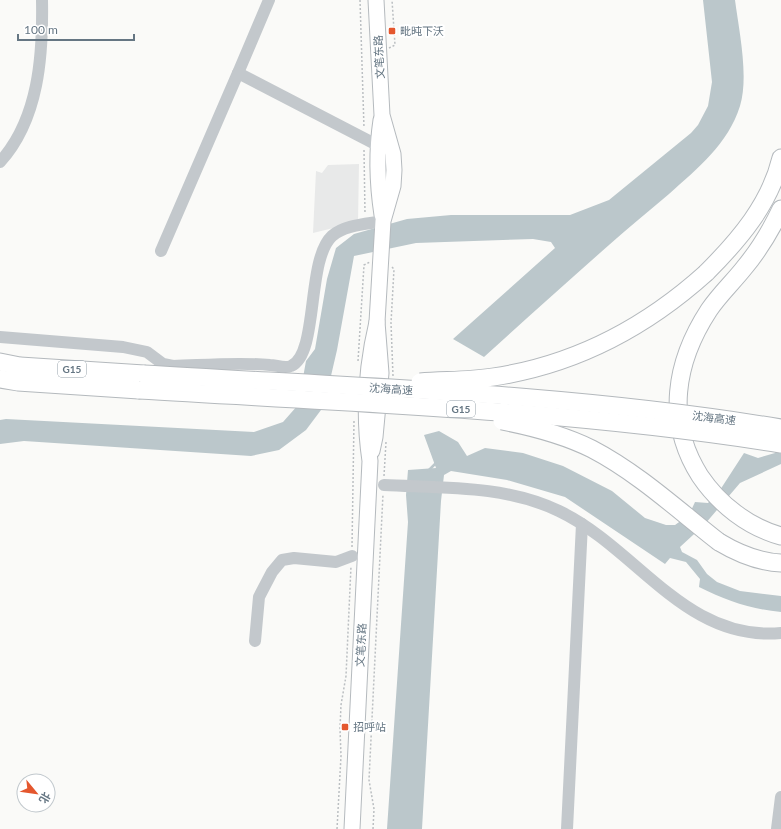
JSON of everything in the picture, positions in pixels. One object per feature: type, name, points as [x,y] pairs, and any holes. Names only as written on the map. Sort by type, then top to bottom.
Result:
[{"type":"highway","points":[[346,386],[493,377],[536,368],[576,355],[611,340],[647,320],[679,297],[728,251],[750,224],[766,199],[781,158]]},
{"type":"highway","points":[[781,209],[769,233],[746,267],[710,309],[694,336],[682,365],[677,397],[680,423],[690,460],[707,487],[725,506],[747,521],[772,534],[781,536]]},
{"type":"highway","name":"沈海高速","points":[[0,362],[20,366],[355,411],[558,415],[724,435],[781,444]]},
{"type":"highway","name":"沈海高速","points":[[0,379],[18,382],[142,382],[346,386],[559,399],[726,419],[781,428]]},
{"type":"highway","points":[[355,411],[466,414],[531,426],[566,438],[591,449],[622,467],[719,542],[737,553],[757,560],[781,563]]},
{"type":"main road","name":"文笔东路","points":[[352,829],[370,461],[365,432],[366,391],[370,351],[377,322],[383,221],[392,186],[394,170],[393,154],[382,115],[376,0]]},
{"type":"main road","name":"文笔东路","points":[[382,115],[370,142],[383,221]]},
{"type":"street","points":[[0,162],[24,124],[40,71],[42,0]]},
{"type":"street","points":[[161,251],[269,0]]},
{"type":"street","points":[[238,73],[370,142]]},
{"type":"street","points":[[0,337],[123,347],[147,352],[163,364],[173,366],[236,364],[270,365],[289,368],[296,364],[306,344],[317,272],[328,241],[342,229],[383,221]]},
{"type":"street","points":[[384,485],[486,491],[521,497],[557,510],[582,524],[699,616],[736,630],[761,633],[781,633]]},
{"type":"street","points":[[567,829],[582,524]]},
{"type":"street","points":[[255,642],[259,597],[272,572],[282,560],[294,558],[336,562],[352,556]]},
{"type":"street","points":[[777,829],[781,797]]},
{"type":"path","points":[[360,0],[370,142],[365,224]]},
{"type":"path","points":[[379,53],[395,45],[392,0]]},
{"type":"path","points":[[357,366],[364,265],[381,255],[394,269],[391,324],[393,380]]},
{"type":"path","points":[[337,829],[341,756],[341,705],[346,676],[352,556],[355,411]]},
{"type":"path","points":[[373,829],[374,809],[369,780],[386,441]]},
{"type":"shaded area","points":[[703,0],[735,0],[744,81],[740,106],[735,120],[728,132],[720,144],[691,175],[616,239],[484,357],[453,339],[555,248],[551,242],[533,239],[416,243],[354,256],[337,350],[324,406],[306,430],[279,450],[251,456],[24,441],[0,444],[0,420],[6,419],[254,432],[283,422],[298,405],[306,361],[315,349],[327,279],[336,248],[354,234],[407,219],[451,215],[570,215],[609,200],[691,133],[698,125],[708,106],[712,82]]},
{"type":"shaded area","points":[[359,164],[358,222],[313,233],[316,171],[322,173],[328,165]]},
{"type":"shaded area","points":[[439,431],[458,442],[467,456],[485,448],[523,453],[563,466],[612,491],[645,518],[666,525],[675,525],[689,515],[695,502],[708,503],[720,490],[744,453],[758,458],[775,453],[781,442],[781,464],[740,483],[705,524],[680,547],[682,552],[697,560],[707,574],[717,582],[740,591],[781,596],[781,612],[739,604],[699,587],[700,579],[686,562],[670,558],[665,564],[565,497],[507,480],[451,471],[444,475],[441,501],[422,829],[387,829],[408,522],[406,495],[408,470],[436,468],[424,435]]},
{"type":"waterway","points":[[428,471],[436,463]]},
{"type":"place","name":"毗旽下沃","points":[[392,31]]},
{"type":"place","name":"招呼站","points":[[345,727]]}]
